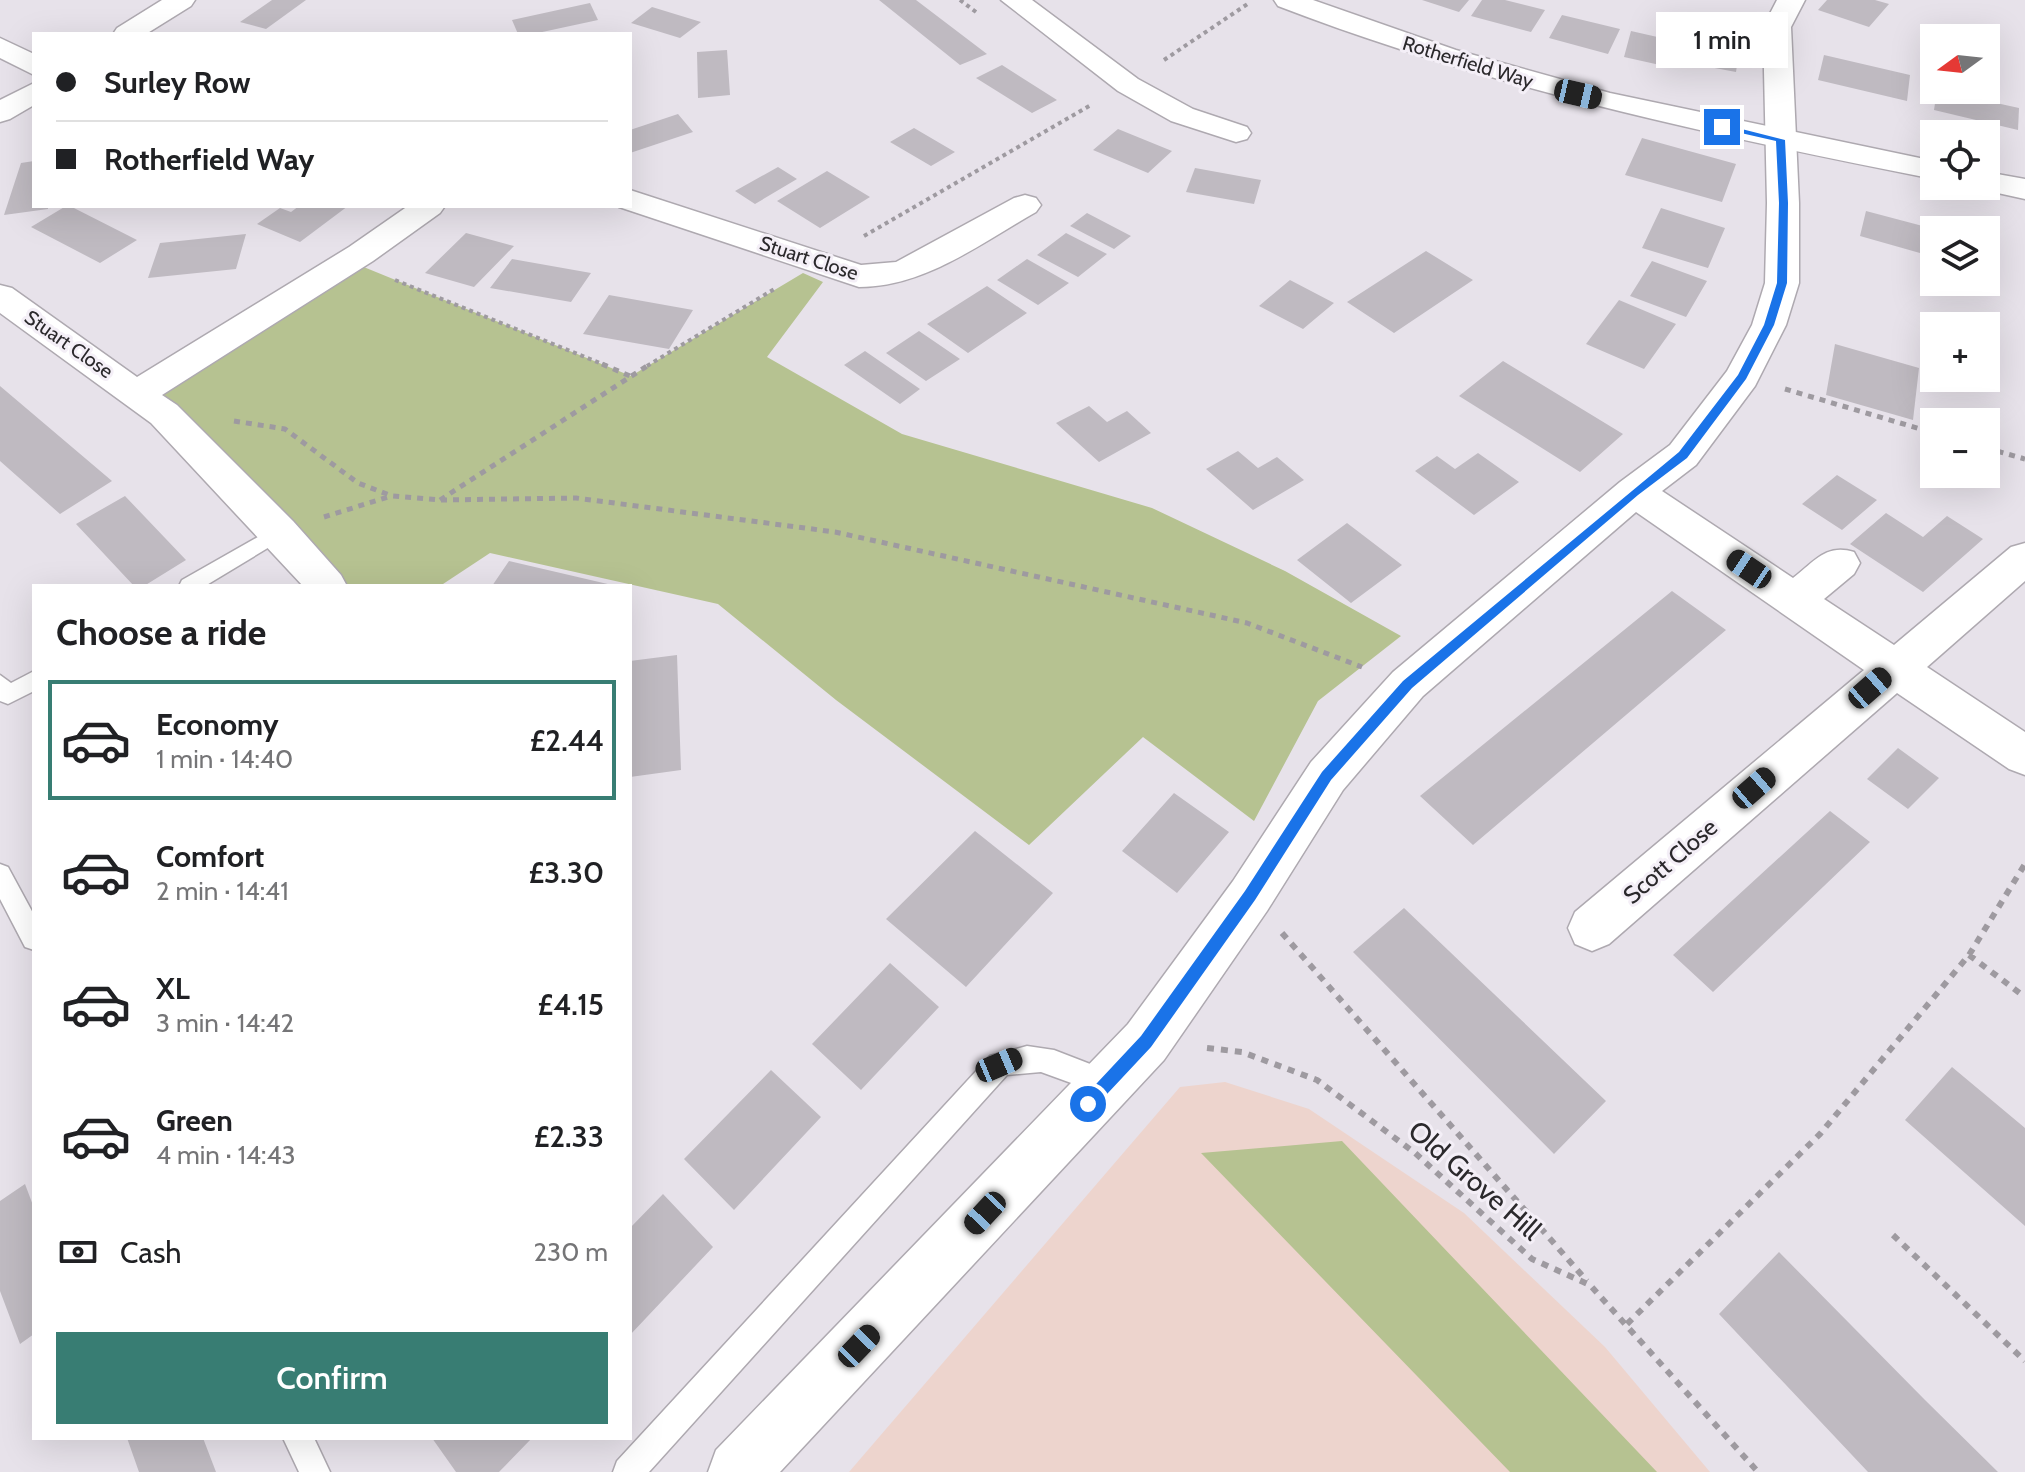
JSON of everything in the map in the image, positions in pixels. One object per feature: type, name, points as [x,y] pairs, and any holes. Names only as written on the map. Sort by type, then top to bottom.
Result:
[{"type":"street","points":[[130,32],[181,0]]},
{"type":"street","points":[[1015,0],[1128,85],[1182,115],[1236,133]]},
{"type":"street","name":"Rotherfield Way","points":[[1288,0],[1436,54],[1549,87],[1780,140],[1920,167]]},
{"type":"street","points":[[738,1472],[1146,1042],[1250,896],[1327,776],[1408,684],[1634,492],[1683,455],[1742,377],[1769,325],[1782,283],[1783,203],[1777,27],[1791,0]]},
{"type":"street","points":[[0,46],[32,65]]},
{"type":"street","points":[[0,113],[32,93]]},
{"type":"street","points":[[2000,184],[2025,189]]},
{"type":"street","name":"Stuart Close","points":[[632,201],[859,276],[884,276],[907,270],[1025,205]]},
{"type":"street","name":"Stuart Close","points":[[151,403],[426,208]]},
{"type":"street","name":"Stuart Close","points":[[0,296],[151,403],[279,532],[325,584]]},
{"type":"street","points":[[1634,492],[2025,756]]},
{"type":"street","name":"Scott Close","points":[[1592,928],[2025,558]]},
{"type":"street","points":[[1795,600],[1840,563]]},
{"type":"lane","points":[[192,584],[279,532]]},
{"type":"lane","points":[[0,684],[8,695],[32,681]]},
{"type":"lane","points":[[0,875],[32,935]]},
{"type":"lane","points":[[628,1472],[999,1065],[1019,1057],[1039,1058],[1107,1083]]},
{"type":"lane","points":[[299,1440],[315,1472]]},
{"type":"path","points":[[1128,85],[1253,0]]},
{"type":"path","points":[[349,261],[631,376]]},
{"type":"path","points":[[1742,377],[1920,429]]},
{"type":"path","points":[[151,403],[285,429],[358,483],[392,496],[440,500],[576,498],[835,532],[1247,623],[1408,684]]},
{"type":"path","points":[[2000,452],[2025,459]]},
{"type":"path","points":[[279,532],[392,496]]},
{"type":"path","points":[[1627,1324],[1820,1134],[1969,955],[2025,864]]},
{"type":"path","points":[[1250,896],[1590,1285]]},
{"type":"path","points":[[1969,955],[2025,997]]},
{"type":"path","name":"Old Grove Hill","points":[[1146,1042],[1242,1052],[1317,1080],[1415,1153],[1532,1259],[1590,1285],[1758,1472]]},
{"type":"path","points":[[1893,1235],[2025,1361]]},
{"type":"shaded area","points":[[1225,1082],[1309,1109],[1464,1213],[1605,1347],[1710,1472],[849,1472],[1180,1087]]},
{"type":"green space","points":[[349,261],[631,376],[803,273],[823,282],[767,357],[902,434],[1152,508],[1285,571],[1401,636],[1318,701],[1254,821],[1143,737],[1029,845],[836,700],[718,604],[490,553],[443,584],[321,584],[138,393]]},
{"type":"green space","points":[[1342,1141],[1657,1472],[1510,1472],[1201,1153]]},
{"type":"building","points":[[272,0],[306,0],[266,29],[240,22]]},
{"type":"building","points":[[879,0],[916,0],[987,54],[960,65]]},
{"type":"building","points":[[1422,0],[1469,0],[1459,12]]},
{"type":"building","points":[[1482,0],[1505,0],[1545,10],[1531,32],[1471,16]]},
{"type":"building","points":[[1827,0],[1875,0],[1889,4],[1869,27],[1818,10]]},
{"type":"building","points":[[590,3],[598,20],[542,32],[517,32],[512,20]]},
{"type":"building","points":[[652,7],[701,22],[680,38],[631,23]]},
{"type":"building","points":[[1562,15],[1620,29],[1608,54],[1549,38]]},
{"type":"building","points":[[1694,30],[1741,39],[1736,72],[1688,63]]},
{"type":"building","points":[[1631,31],[1675,41],[1669,67],[1624,57]]},
{"type":"building","points":[[727,50],[730,95],[698,98],[697,52]]},
{"type":"building","points":[[1824,55],[1910,75],[1907,101],[1818,80]]},
{"type":"building","points":[[1002,65],[1057,100],[1032,113],[976,78]]},
{"type":"building","points":[[1935,104],[2000,104],[2019,108],[2018,130],[2000,126],[2000,120],[1976,120],[1934,110]]},
{"type":"building","points":[[678,114],[693,132],[632,152],[632,129]]},
{"type":"building","points":[[914,128],[955,152],[931,166],[890,142]]},
{"type":"building","points":[[1118,129],[1172,151],[1148,173],[1093,150]]},
{"type":"building","points":[[1642,138],[1736,164],[1722,202],[1625,175]]},
{"type":"building","points":[[32,161],[32,208],[48,209],[4,215],[21,163]]},
{"type":"building","points":[[778,167],[797,179],[755,204],[735,191]]},
{"type":"building","points":[[1195,168],[1261,180],[1254,204],[1186,192]]},
{"type":"building","points":[[827,171],[870,197],[820,228],[777,201]]},
{"type":"building","points":[[63,208],[74,208],[137,240],[100,263],[31,227]]},
{"type":"building","points":[[280,208],[291,212],[296,208],[345,208],[300,242],[257,224]]},
{"type":"building","points":[[1661,208],[1725,228],[1708,268],[1642,248]]},
{"type":"building","points":[[1866,211],[1920,225],[1920,253],[1860,236]]},
{"type":"building","points":[[1087,213],[1131,236],[1114,249],[1070,226]]},
{"type":"building","points":[[466,233],[514,246],[474,287],[425,273]]},
{"type":"building","points":[[1066,233],[1107,254],[1078,277],[1037,255]]},
{"type":"building","points":[[246,234],[236,269],[148,278],[160,243]]},
{"type":"building","points":[[1426,251],[1473,280],[1394,333],[1347,302]]},
{"type":"building","points":[[512,259],[591,273],[571,302],[490,288]]},
{"type":"building","points":[[1027,259],[1069,283],[1038,305],[997,280]]},
{"type":"building","points":[[1652,261],[1707,281],[1686,317],[1630,296]]},
{"type":"building","points":[[1290,280],[1334,303],[1303,329],[1259,306]]},
{"type":"building","points":[[987,286],[1027,313],[968,353],[927,324]]},
{"type":"building","points":[[609,295],[693,310],[669,349],[583,334]]},
{"type":"building","points":[[1619,300],[1676,324],[1644,369],[1586,344]]},
{"type":"building","points":[[919,331],[960,359],[926,381],[886,353]]},
{"type":"building","points":[[1835,344],[1919,368],[1913,420],[1826,395]]},
{"type":"building","points":[[865,351],[920,389],[900,404],[844,365]]},
{"type":"building","points":[[1503,361],[1623,434],[1580,472],[1459,396]]},
{"type":"building","points":[[0,386],[112,481],[60,514],[0,461]]},
{"type":"building","points":[[1089,406],[1107,422],[1127,411],[1151,433],[1099,462],[1056,423]]},
{"type":"building","points":[[1238,451],[1258,468],[1277,457],[1304,480],[1253,510],[1206,469]]},
{"type":"building","points":[[1478,453],[1519,482],[1474,515],[1415,471],[1437,456],[1455,469]]},
{"type":"building","points":[[1837,475],[1877,500],[1842,530],[1802,504]]},
{"type":"building","points":[[125,496],[186,560],[147,584],[132,584],[76,524]]},
{"type":"building","points":[[1886,513],[1923,537],[1947,516],[1983,539],[1923,592],[1850,544]]},
{"type":"building","points":[[1347,523],[1402,565],[1351,603],[1297,560]]},
{"type":"building","points":[[509,561],[608,584],[493,584]]},
{"type":"building","points":[[1672,591],[1726,630],[1473,845],[1420,796]]},
{"type":"building","points":[[677,655],[681,770],[632,777],[632,661]]},
{"type":"building","points":[[1898,748],[1939,778],[1908,809],[1867,779]]},
{"type":"building","points":[[1174,793],[1229,832],[1177,893],[1122,851]]},
{"type":"building","points":[[1830,811],[1870,842],[1713,992],[1673,955]]},
{"type":"building","points":[[975,831],[1053,893],[966,987],[886,919]]},
{"type":"building","points":[[1404,908],[1606,1101],[1554,1154],[1353,952]]},
{"type":"building","points":[[890,963],[939,1007],[861,1090],[812,1044]]},
{"type":"building","points":[[1952,1067],[2025,1128],[2025,1226],[1905,1120]]},
{"type":"building","points":[[771,1070],[821,1117],[734,1210],[684,1159]]},
{"type":"building","points":[[25,1184],[32,1203],[32,1335],[20,1344],[0,1291],[0,1201]]},
{"type":"building","points":[[663,1194],[713,1247],[632,1333],[632,1226]]},
{"type":"building","points":[[1779,1252],[1998,1472],[1868,1472],[1719,1314]]},
{"type":"building","points":[[128,1440],[204,1440],[216,1472],[139,1472]]},
{"type":"building","points":[[433,1440],[530,1440],[499,1472],[456,1472]]},
{"type":"route","points":[[1088,1104],[1146,1042],[1250,896],[1327,776],[1408,684],[1634,492],[1683,455],[1742,377],[1769,325],[1782,283],[1780,140],[1722,127]]}]
